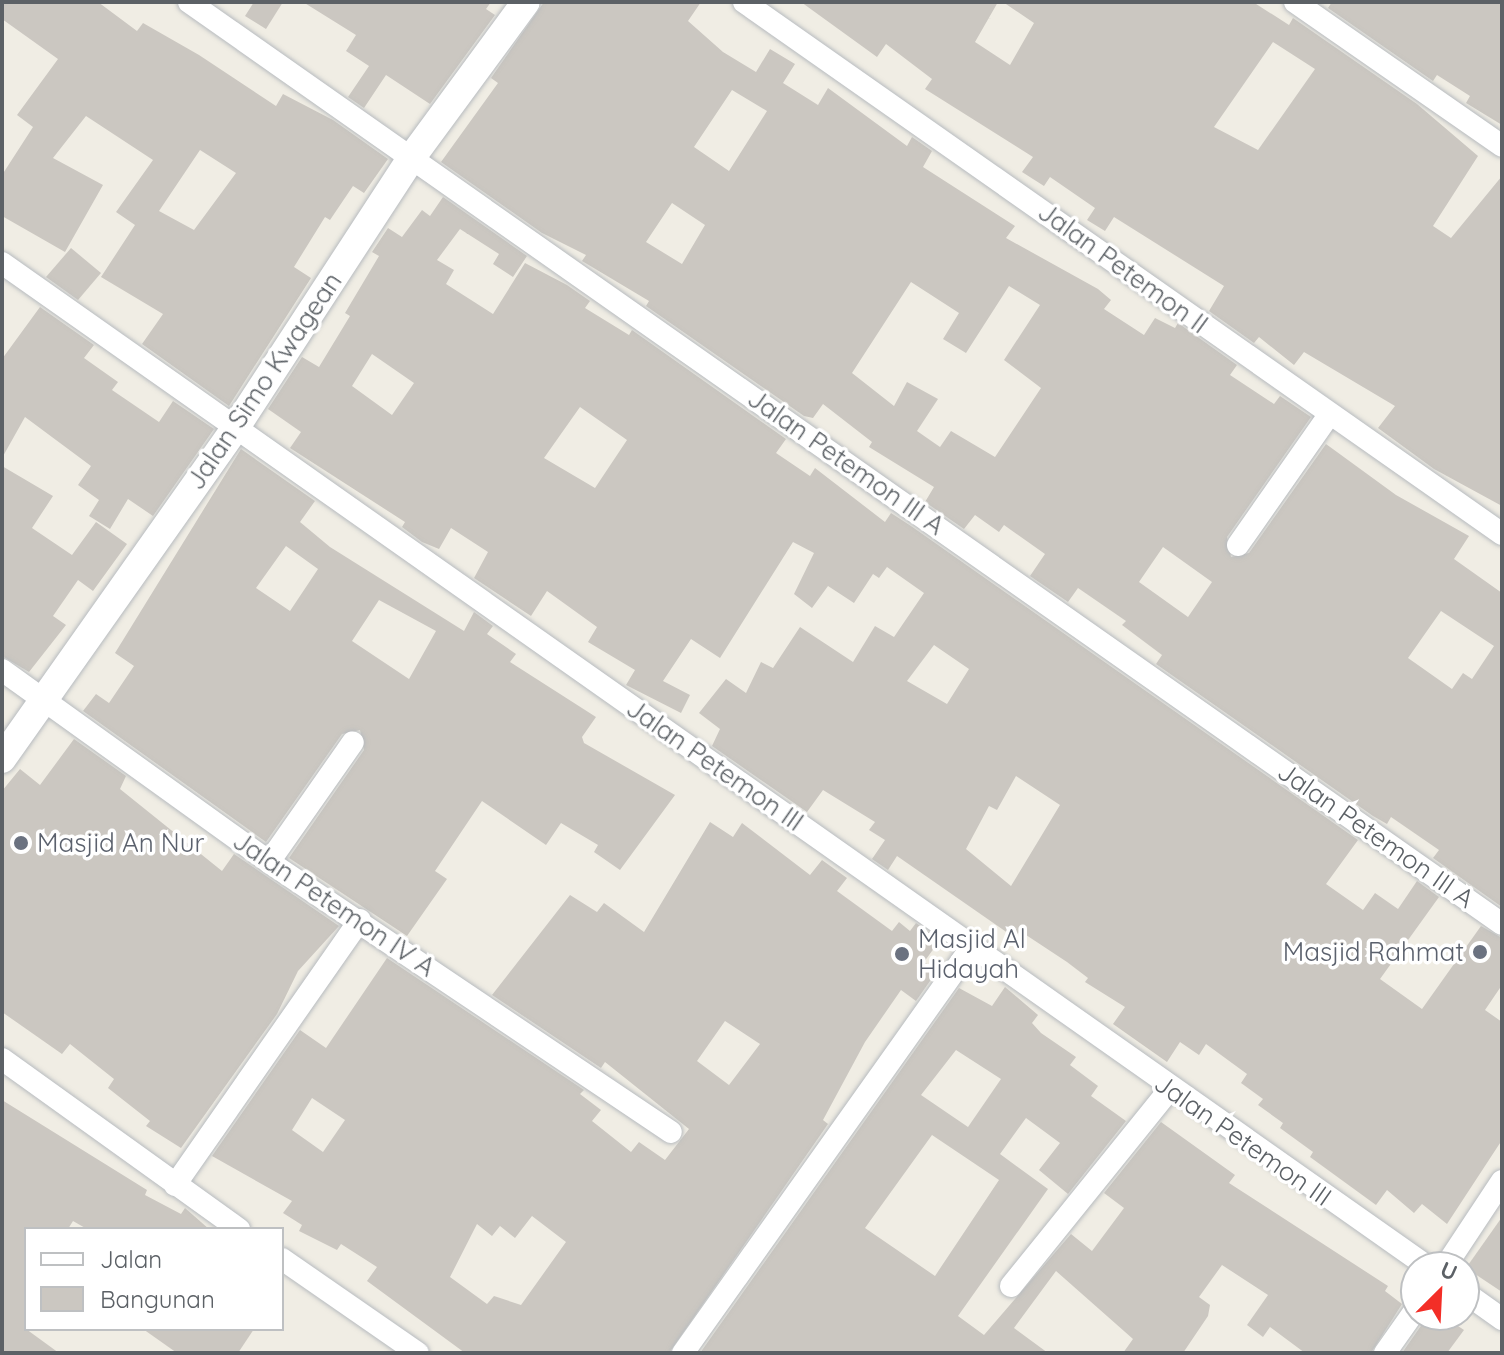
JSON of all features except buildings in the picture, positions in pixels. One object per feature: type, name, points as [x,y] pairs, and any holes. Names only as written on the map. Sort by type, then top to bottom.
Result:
[{"type":"street","name":"Jalan Petemon III A","points":[[189,2],[1502,924]]},
{"type":"street","name":"Jalan Simo Kwagean","points":[[2,759],[236,427],[412,157],[526,2]]},
{"type":"street","name":"Jalan Petemon II","points":[[744,2],[1502,534]]},
{"type":"street","points":[[1295,2],[1502,146]]},
{"type":"street","name":"Jalan Petemon III","points":[[2,263],[972,946],[1169,1090],[1405,1251]]},
{"type":"street","points":[[1238,545],[1329,415]]},
{"type":"street","name":"Jalan Petemon IV A","points":[[2,670],[269,862],[360,920],[671,1132]]},
{"type":"street","points":[[269,862],[353,742]]},
{"type":"street","points":[[175,1185],[360,920]]},
{"type":"street","points":[[683,1353],[972,946]]},
{"type":"street","points":[[2,1059],[236,1227]]},
{"type":"street","points":[[1011,1286],[1169,1090]]},
{"type":"street","points":[[1456,1251],[1502,1181]]},
{"type":"street","points":[[284,1260],[418,1353]]},
{"type":"street","points":[[1480,1303],[1502,1319]]},
{"type":"street","points":[[1385,1353],[1400,1331]]},
{"type":"place","name":"Masjid An Nur","points":[[21,843]]},
{"type":"place","name":"Masjid Rahmat","points":[[1480,952]]},
{"type":"place","name":"Masjid Al Hidayah","points":[[902,954]]}]
